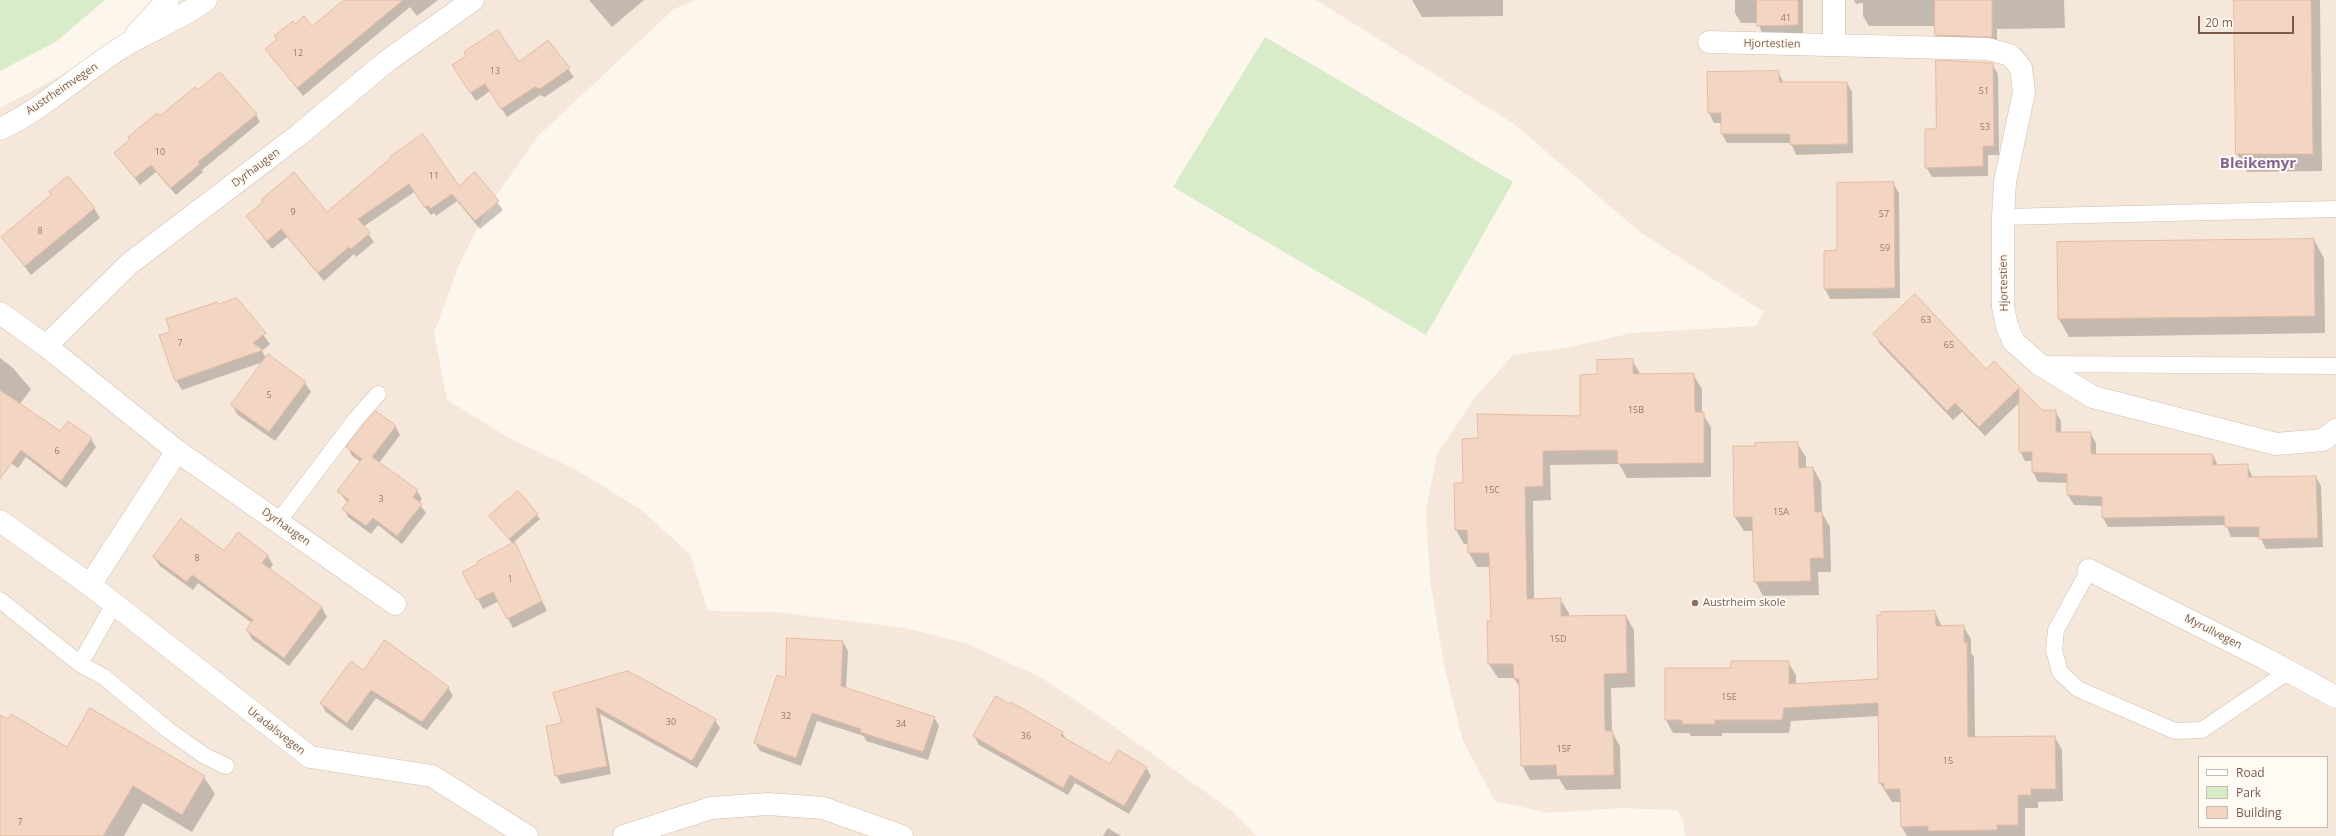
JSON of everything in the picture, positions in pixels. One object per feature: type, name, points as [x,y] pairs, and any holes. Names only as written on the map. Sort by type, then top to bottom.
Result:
[{"type":"street","name":"Austrheimvegen","points":[[124,46],[168,0]]},
{"type":"street","name":"Austrheimvegen","points":[[0,129],[51,98],[124,46],[186,15],[206,0]]},
{"type":"street","name":"Dyrhaugen","points":[[46,346],[129,264],[300,134],[387,62],[474,0]]},
{"type":"street","points":[[1834,0],[1834,45]]},
{"type":"street","name":"Hjortestien","points":[[1710,42],[1988,49],[2010,55],[2021,68],[2024,92],[2005,182],[2003,217],[2003,307],[2006,326],[2014,342],[2039,364],[2093,397],[2276,444],[2323,440],[2336,430]]},
{"type":"street","name":"Dyrhaugen","points":[[0,313],[46,346],[177,451],[395,604]]},
{"type":"street","points":[[90,585],[177,451]]},
{"type":"street","name":"Uradalsvegen","points":[[0,521],[90,585],[310,757],[432,776],[527,836]]},
{"type":"street","name":"Myrullvegen","points":[[2089,570],[2289,671],[2336,697]]},
{"type":"street","points":[[624,836],[711,808],[768,804],[823,808],[902,836]]},
{"type":"lane","points":[[2003,217],[2336,209]]},
{"type":"lane","points":[[2039,364],[2336,366]]},
{"type":"lane","points":[[278,522],[359,415],[378,394]]},
{"type":"lane","points":[[2089,570],[2056,630],[2054,650],[2060,672],[2078,689],[2175,731],[2202,730],[2289,671]]},
{"type":"lane","points":[[0,600],[80,664],[104,677],[180,739],[206,756],[226,766]]},
{"type":"lane","points":[[80,664],[114,604]]},
{"type":"shaded area","points":[[182,0],[696,0],[674,9],[538,136],[489,206],[459,265],[434,333],[447,400],[511,439],[575,469],[640,509],[690,554],[708,611],[775,612],[905,628],[968,644],[1042,678],[1102,718],[1232,811],[1257,836],[0,836],[0,108],[60,76]]},
{"type":"shaded area","points":[[1316,0],[2336,0],[2336,836],[1685,836],[1683,820],[1677,810],[1620,808],[1548,813],[1495,801],[1463,741],[1444,665],[1430,580],[1426,512],[1437,454],[1477,395],[1513,355],[1570,347],[1632,333],[1756,326],[1764,312],[1640,232],[1514,124]]},
{"type":"green space","points":[[0,0],[105,0],[57,41],[0,71]]},
{"type":"green space","points":[[1265,37],[1513,182],[1426,335],[1173,187]]},
{"type":"building","points":[[344,0],[403,0],[297,88],[265,49],[277,39],[274,36],[293,21],[295,24],[304,16],[312,26]]},
{"type":"building","points":[[1757,0],[1798,0],[1798,25],[1757,26]]},
{"type":"building","points":[[1935,0],[1992,0],[1992,37],[1935,35]]},
{"type":"building","points":[[2234,0],[2311,0],[2313,154],[2236,154]]},
{"type":"building","points":[[498,30],[519,62],[548,40],[570,68],[540,89],[535,87],[501,109],[485,84],[470,93],[452,65],[466,56],[464,52]]},
{"type":"building","points":[[1936,60],[1993,63],[1994,146],[1983,146],[1983,166],[1925,168],[1925,129],[1936,129]]},
{"type":"building","points":[[1779,71],[1779,82],[1847,82],[1848,144],[1790,145],[1790,134],[1721,134],[1721,113],[1708,113],[1707,72]]},
{"type":"building","points":[[220,72],[257,114],[198,162],[200,164],[171,188],[151,165],[135,178],[114,153],[130,139],[128,137],[157,113],[160,116],[195,87],[197,90]]},
{"type":"building","points":[[423,134],[459,186],[475,172],[499,201],[475,221],[452,194],[430,209],[428,205],[425,208],[409,184],[358,219],[370,233],[351,249],[349,247],[318,273],[281,229],[267,241],[246,216],[263,202],[261,200],[294,172],[327,212],[391,158],[390,157]]},
{"type":"building","points":[[68,176],[95,208],[25,266],[1,237],[51,195],[49,192]]},
{"type":"building","points":[[1894,182],[1895,288],[1824,289],[1824,251],[1837,250],[1837,183]]},
{"type":"building","points":[[2314,239],[2315,316],[2058,319],[2057,242]]},
{"type":"building","points":[[1915,294],[1986,369],[1994,361],[2042,410],[2056,410],[2056,432],[2091,432],[2091,454],[2213,454],[2213,465],[2248,464],[2248,477],[2316,476],[2318,538],[2259,539],[2259,527],[2225,527],[2224,516],[2102,518],[2102,497],[2067,495],[2067,474],[2032,472],[2032,452],[2019,452],[2019,388],[1979,427],[1955,403],[1947,411],[1873,334]]},
{"type":"building","points":[[237,298],[266,333],[253,343],[263,350],[175,381],[159,335],[170,332],[166,319],[217,302],[218,304]]},
{"type":"building","points":[[268,354],[306,382],[269,432],[231,405]]},
{"type":"building","points":[[1633,359],[1633,374],[1694,373],[1695,412],[1704,412],[1704,463],[1618,464],[1617,450],[1543,451],[1543,486],[1525,487],[1527,599],[1561,598],[1561,616],[1626,615],[1627,673],[1604,674],[1605,731],[1613,731],[1614,775],[1557,776],[1556,765],[1521,766],[1519,679],[1514,679],[1513,664],[1488,664],[1487,621],[1491,621],[1489,553],[1468,553],[1467,530],[1455,530],[1454,483],[1463,483],[1462,439],[1478,438],[1477,414],[1580,416],[1580,375],[1597,374],[1597,360]]},
{"type":"building","points":[[0,390],[60,431],[68,421],[92,438],[61,481],[21,450],[0,479]]},
{"type":"building","points":[[376,411],[396,426],[372,457],[418,490],[413,497],[422,504],[397,536],[373,518],[366,526],[342,509],[349,500],[337,491],[362,459],[346,447]]},
{"type":"building","points":[[1798,442],[1799,468],[1813,467],[1815,512],[1822,512],[1824,558],[1810,558],[1811,581],[1754,582],[1752,517],[1734,517],[1733,446],[1755,446],[1755,443]]},
{"type":"building","points":[[518,491],[538,514],[509,539],[489,516]]},
{"type":"building","points":[[181,519],[224,551],[238,532],[268,555],[262,563],[322,607],[284,658],[246,630],[253,620],[192,575],[187,582],[153,557]]},
{"type":"building","points":[[515,542],[542,601],[507,619],[493,592],[477,600],[462,572],[478,564],[477,562]]},
{"type":"building","points":[[1935,611],[1936,626],[1964,625],[1964,643],[1967,643],[1968,737],[2055,736],[2056,789],[2031,789],[2031,795],[2018,795],[2018,825],[1997,825],[1997,830],[1928,831],[1928,826],[1901,827],[1900,789],[1884,789],[1884,783],[1879,783],[1878,703],[1784,708],[1782,720],[1715,720],[1715,724],[1682,724],[1682,720],[1665,720],[1665,668],[1731,668],[1731,661],[1789,661],[1789,684],[1878,679],[1877,615],[1881,615],[1881,612]]},
{"type":"building","points":[[787,638],[843,641],[841,686],[935,717],[923,752],[860,732],[861,729],[812,713],[796,758],[754,743],[777,675],[785,678]]},
{"type":"building","points":[[385,640],[449,687],[422,722],[371,690],[347,723],[320,703],[351,661],[363,670]]},
{"type":"building","points":[[628,671],[716,719],[692,761],[596,707],[607,766],[555,776],[546,726],[562,723],[553,693]]},
{"type":"building","points":[[996,696],[1009,704],[1011,702],[1063,732],[1061,736],[1110,764],[1118,750],[1147,767],[1124,806],[1070,775],[1063,788],[973,736]]},
{"type":"building","points":[[90,708],[205,776],[182,815],[133,786],[103,836],[0,836],[0,715],[8,719],[11,714],[67,747]]},
{"type":"place","name":"Austrheim skole","points":[[1695,603]]},
{"type":"district","name":"Bleikemyr","points":[[2258,164]]}]
